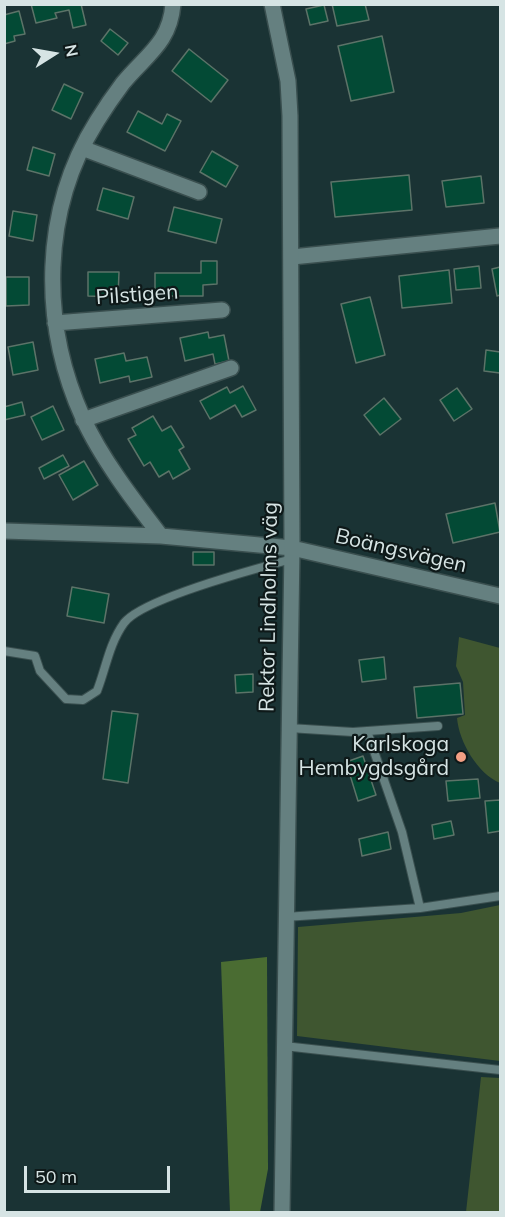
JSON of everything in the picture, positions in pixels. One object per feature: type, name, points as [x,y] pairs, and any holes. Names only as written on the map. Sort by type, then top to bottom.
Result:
[{"type":"street","points":[[161,536],[83,420],[64,365],[55,323],[51,272],[55,237],[65,191],[82,148],[97,121],[124,82],[163,39],[171,22],[172,4]]},
{"type":"street","name":"Rektor Lindholms väg","points":[[273,4],[288,81],[292,257],[292,553],[282,1212]]},
{"type":"street","points":[[82,148],[199,192]]},
{"type":"street","points":[[292,257],[501,236]]},
{"type":"street","name":"Pilstigen","points":[[55,323],[222,310]]},
{"type":"street","points":[[83,420],[231,368]]},
{"type":"street","name":"Boängsvägen","points":[[4,531],[161,536],[292,553],[501,596]]},
{"type":"lane","points":[[4,651],[35,656],[40,671],[66,699],[83,700],[97,692],[109,647],[126,621],[164,599],[292,553]]},
{"type":"lane","points":[[288,728],[367,731],[438,726]]},
{"type":"lane","points":[[367,731],[402,832],[420,908]]},
{"type":"lane","points":[[285,917],[420,908],[501,896]]},
{"type":"lane","points":[[284,1046],[501,1070]]},
{"type":"green space","points":[[459,637],[500,648],[500,783],[477,765],[461,737],[457,718],[465,715],[463,682],[456,666]]},
{"type":"green space","points":[[500,905],[500,1061],[297,1036],[298,927],[461,913]]},
{"type":"green space","points":[[267,957],[268,1169],[260,1212],[230,1212],[221,962]]},
{"type":"green space","points":[[481,1077],[500,1078],[500,1212],[466,1212]]},
{"type":"building","points":[[31,4],[81,4],[86,25],[73,28],[69,10],[55,13],[57,18],[36,23]]},
{"type":"building","points":[[332,4],[365,4],[369,20],[337,26]]},
{"type":"building","points":[[324,5],[328,21],[310,25],[306,9]]},
{"type":"building","points":[[19,11],[25,34],[14,36],[15,41],[4,44],[4,15]]},
{"type":"building","points":[[110,29],[128,43],[118,55],[101,41]]},
{"type":"building","points":[[382,36],[394,92],[351,101],[338,46]]},
{"type":"building","points":[[189,49],[228,80],[211,102],[172,71]]},
{"type":"building","points":[[64,84],[83,93],[71,119],[52,110]]},
{"type":"building","points":[[138,111],[162,124],[167,114],[181,121],[165,151],[127,132]]},
{"type":"building","points":[[33,147],[55,154],[49,176],[27,170]]},
{"type":"building","points":[[212,151],[238,166],[226,187],[200,172]]},
{"type":"building","points":[[409,175],[412,210],[335,217],[331,182]]},
{"type":"building","points":[[481,176],[484,203],[446,207],[442,181]]},
{"type":"building","points":[[103,188],[134,197],[128,219],[97,210]]},
{"type":"building","points":[[174,207],[222,219],[216,243],[168,231]]},
{"type":"building","points":[[13,211],[37,215],[33,241],[9,236]]},
{"type":"building","points":[[201,261],[217,261],[217,284],[203,285],[203,296],[155,296],[155,273],[201,273]]},
{"type":"building","points":[[479,266],[481,288],[456,290],[454,269]]},
{"type":"building","points":[[500,267],[500,295],[497,296],[492,269]]},
{"type":"building","points":[[449,270],[452,303],[402,308],[399,276]]},
{"type":"building","points":[[88,272],[119,272],[118,297],[88,296]]},
{"type":"building","points":[[6,277],[29,277],[29,305],[6,306]]},
{"type":"building","points":[[370,297],[385,355],[356,363],[341,304]]},
{"type":"building","points":[[208,332],[209,338],[224,335],[229,361],[215,364],[213,354],[185,361],[180,338]]},
{"type":"building","points":[[33,342],[38,370],[13,375],[8,347]]},
{"type":"building","points":[[486,350],[500,352],[500,373],[484,371]]},
{"type":"building","points":[[124,353],[126,361],[147,357],[152,377],[130,382],[129,376],[100,383],[95,359]]},
{"type":"building","points":[[243,386],[256,410],[242,417],[235,405],[210,419],[200,401],[227,387],[230,393]]},
{"type":"building","points":[[457,388],[472,409],[454,421],[440,400]]},
{"type":"building","points":[[384,398],[401,419],[380,435],[364,415]]},
{"type":"building","points":[[22,402],[25,415],[4,420],[4,407]]},
{"type":"building","points":[[53,406],[64,430],[42,440],[31,417]]},
{"type":"building","points":[[153,416],[162,431],[171,426],[184,447],[179,450],[190,469],[173,479],[169,471],[159,477],[150,462],[144,466],[128,439],[136,435],[132,428]]},
{"type":"building","points":[[63,455],[69,466],[44,479],[39,468]]},
{"type":"building","points":[[84,461],[98,485],[73,500],[59,475]]},
{"type":"building","points":[[495,503],[500,532],[453,543],[446,514]]},
{"type":"building","points":[[193,552],[214,552],[214,565],[193,565]]},
{"type":"building","points":[[72,587],[109,594],[104,623],[67,616]]},
{"type":"building","points":[[384,657],[386,679],[362,682],[359,660]]},
{"type":"building","points":[[253,674],[253,692],[236,693],[235,675]]},
{"type":"building","points":[[460,683],[463,714],[417,718],[414,687]]},
{"type":"building","points":[[112,711],[138,714],[128,783],[103,779]]},
{"type":"building","points":[[363,756],[376,795],[358,801],[346,762]]},
{"type":"building","points":[[478,779],[480,798],[448,801],[446,781]]},
{"type":"building","points":[[500,800],[500,831],[488,833],[485,801]]},
{"type":"building","points":[[451,821],[454,835],[434,839],[432,825]]},
{"type":"building","points":[[388,832],[391,849],[362,856],[359,839]]},
{"type":"place","name":"Karlskoga Hembygdsgård","points":[[461,757]]}]
